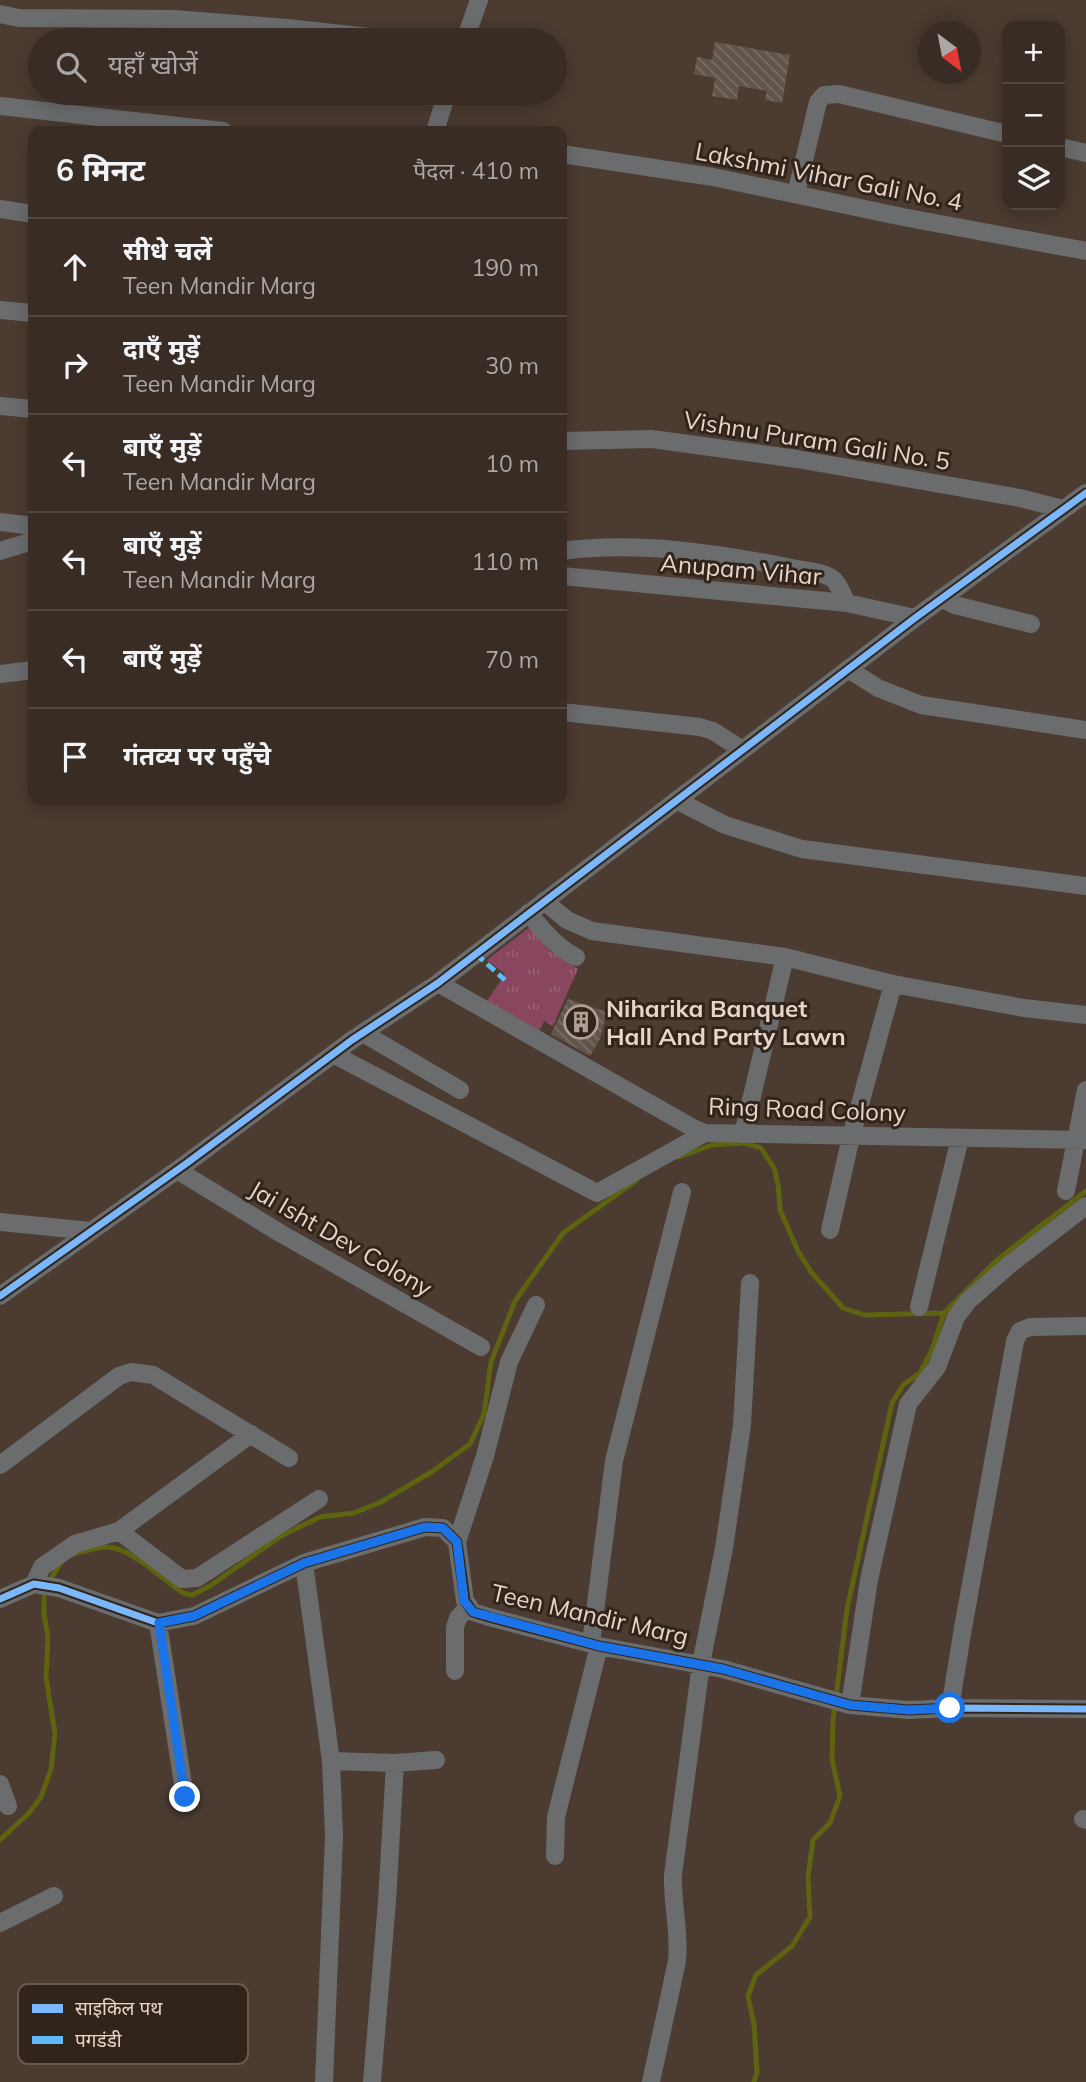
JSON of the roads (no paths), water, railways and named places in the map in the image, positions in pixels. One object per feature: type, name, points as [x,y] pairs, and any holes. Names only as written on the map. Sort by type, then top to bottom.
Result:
[{"type":"street","points":[[470,28],[480,0]]},
{"type":"street","points":[[0,14],[19,18],[174,19],[287,28]]},
{"type":"street","points":[[796,194],[818,102],[824,95],[839,94],[1002,133]]},
{"type":"street","points":[[437,126],[443,105]]},
{"type":"street","points":[[0,106],[178,126]]},
{"type":"street","points":[[1065,148],[1086,153]]},
{"type":"street","name":"Lakshmi Vihar Gali No. 4","points":[[567,155],[713,177],[903,217],[1086,251]]},
{"type":"street","points":[[0,209],[28,213]]},
{"type":"street","points":[[0,310],[28,313]]},
{"type":"street","points":[[0,406],[28,409]]},
{"type":"street","name":"Vishnu Puram Gali No. 5","points":[[567,441],[652,439],[797,459],[1020,498],[1063,509]]},
{"type":"street","points":[[0,1296],[177,1170],[333,1054],[438,984],[741,749],[1086,493]]},
{"type":"street","points":[[0,522],[28,525]]},
{"type":"street","points":[[0,551],[28,543]]},
{"type":"street","points":[[567,550],[594,547],[648,548],[764,562],[826,576],[839,586],[847,603]]},
{"type":"street","name":"Anupam Vihar","points":[[567,576],[847,603],[915,618]]},
{"type":"street","points":[[941,598],[955,605],[1031,624]]},
{"type":"street","points":[[848,669],[878,688],[921,705],[1086,730]]},
{"type":"street","points":[[0,674],[28,671]]},
{"type":"street","points":[[567,713],[700,727],[741,749]]},
{"type":"street","points":[[677,800],[725,825],[802,849],[1086,886]]},
{"type":"street","points":[[544,901],[567,920],[592,931],[785,957],[893,984],[1024,1008],[1086,1015]]},
{"type":"street","points":[[528,913],[547,935],[576,957]]},
{"type":"street","points":[[743,1135],[785,957]]},
{"type":"street","name":"Ring Road Colony","points":[[438,984],[705,1133],[1081,1140]]},
{"type":"street","points":[[830,1230],[851,1137],[893,984]]},
{"type":"street","points":[[363,1033],[460,1090]]},
{"type":"street","points":[[333,1054],[597,1193],[705,1133]]},
{"type":"street","points":[[1066,1191],[1081,1140],[1086,1090]]},
{"type":"street","points":[[919,1307],[960,1138]]},
{"type":"street","name":"Jai Isht Dev Colony","points":[[177,1170],[280,1233],[481,1347]]},
{"type":"street","points":[[555,1856],[556,1817],[595,1645],[614,1461],[682,1192]]},
{"type":"street","points":[[841,1702],[908,1404],[937,1367],[956,1317],[968,1301],[1009,1265],[1086,1206]]},
{"type":"street","points":[[0,1222],[91,1231]]},
{"type":"street","points":[[651,2082],[677,1961],[673,1875],[701,1664],[724,1548],[742,1425],[750,1283]]},
{"type":"street","points":[[0,1599],[37,1584],[59,1588],[159,1623],[194,1616],[304,1563],[425,1527],[443,1528],[457,1542],[485,1456],[509,1362],[536,1305]]},
{"type":"street","points":[[950,1708],[1015,1341],[1020,1331],[1030,1326],[1086,1326]]},
{"type":"street","points":[[0,1465],[119,1376],[131,1372],[153,1376],[289,1458]]},
{"type":"street","points":[[37,1584],[42,1567],[75,1544],[119,1531],[251,1434]]},
{"type":"street","points":[[119,1531],[182,1580],[197,1578],[319,1499]]},
{"type":"street","name":"Teen Mandir Marg","points":[[457,1542],[464,1601],[473,1612],[595,1645],[701,1664],[841,1702],[909,1710],[1086,1709]]},
{"type":"street","points":[[304,1563],[331,1761],[334,1836],[324,2082]]},
{"type":"street","points":[[455,1671],[455,1627],[458,1618],[469,1606]]},
{"type":"street","points":[[159,1623],[185,1797]]},
{"type":"street","points":[[331,1761],[395,1763],[436,1760]]},
{"type":"street","points":[[372,2082],[395,1763]]},
{"type":"street","points":[[0,1784],[8,1806]]},
{"type":"street","points":[[0,1923],[54,1896]]},
{"type":"waterway","points":[[679,1157],[712,1145],[744,1143],[761,1148],[774,1168],[780,1210],[799,1253],[812,1273],[843,1308],[864,1315],[944,1313],[997,1260],[1086,1191]]},
{"type":"waterway","points":[[70,1555],[103,1547],[114,1548],[141,1561],[183,1593],[192,1595],[210,1586],[281,1536],[320,1517],[354,1513],[381,1502],[433,1471],[470,1444],[484,1414],[491,1362],[515,1301],[563,1233],[637,1180]]},
{"type":"waterway","points":[[754,2082],[757,2072],[754,2024],[748,1996],[756,1975],[792,1946],[810,1917],[808,1877],[813,1840],[830,1823],[840,1796],[832,1759],[833,1720],[847,1609],[892,1403],[903,1385],[920,1373],[932,1350],[944,1313]]},
{"type":"waterway","points":[[49,1582],[60,1564]]},
{"type":"waterway","points":[[0,1840],[29,1813],[41,1797],[51,1769],[55,1734],[46,1677],[48,1638],[44,1590]]},
{"type":"place","name":"Niharika Banquet Hall And Party Lawn","points":[[581,1022]]}]
